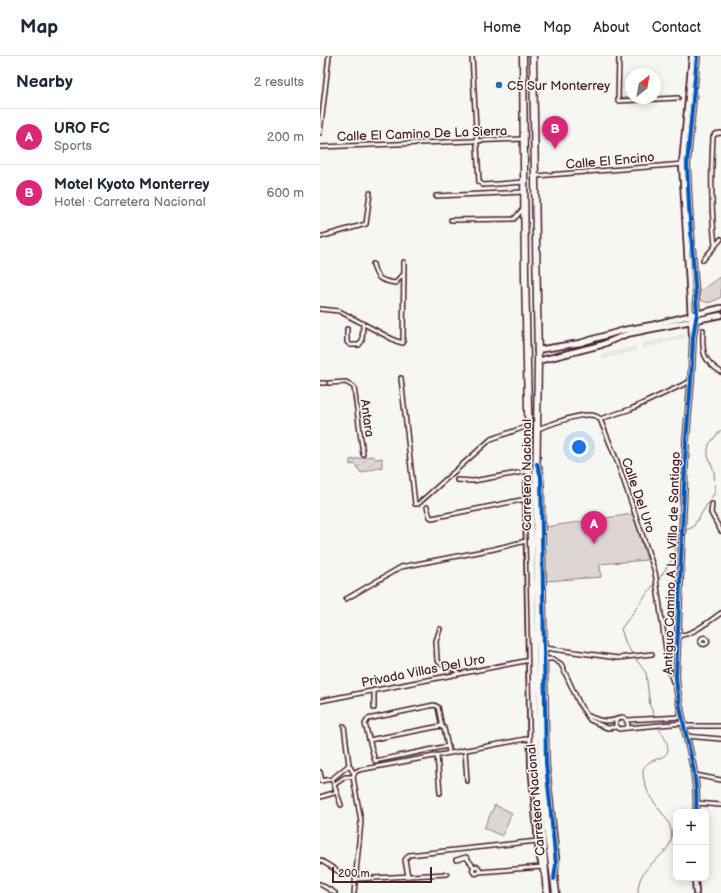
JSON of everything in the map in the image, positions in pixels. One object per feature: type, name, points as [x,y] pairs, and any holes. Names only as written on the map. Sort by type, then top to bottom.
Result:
[{"type":"highway","name":"Carretera Nacional","points":[[523,56],[529,471],[547,893]]},
{"type":"highway","name":"Carretera Nacional","points":[[531,496],[537,464],[538,361],[533,56]]},
{"type":"highway","name":"Carretera Nacional","points":[[544,828],[556,893]]},
{"type":"street","points":[[320,132],[329,56]]},
{"type":"street","points":[[472,56],[480,183],[484,185],[525,182]]},
{"type":"street","points":[[620,56],[617,99],[620,102],[678,98]]},
{"type":"street","points":[[685,164],[692,56]]},
{"type":"street","name":"Antiguo Camino A La Villa de Santiago","points":[[696,809],[695,776],[677,691],[677,637],[683,532],[686,440],[694,321],[685,164],[697,56]]},
{"type":"street","points":[[715,245],[711,182],[713,137],[714,132],[721,133]]},
{"type":"street","name":"Calle El Camino De La Sierra","points":[[320,147],[525,139]]},
{"type":"street","name":"Calle El Encino","points":[[535,176],[685,164]]},
{"type":"street","points":[[436,196],[526,192]]},
{"type":"street","points":[[320,237],[366,224],[370,193]]},
{"type":"street","points":[[451,220],[514,219],[525,206]]},
{"type":"street","points":[[704,260],[721,238]]},
{"type":"street","points":[[320,309],[339,311],[403,343],[404,262]]},
{"type":"street","points":[[373,264],[375,273],[383,282],[396,284],[400,277],[404,276]]},
{"type":"street","points":[[537,350],[600,339],[624,330],[652,325],[720,308],[721,316],[627,334],[581,351],[538,361]]},
{"type":"street","points":[[347,329],[347,342],[350,345],[359,345],[362,341],[363,324]]},
{"type":"street","points":[[703,330],[704,357],[708,363],[721,372]]},
{"type":"street","points":[[580,343],[581,351]]},
{"type":"street","points":[[401,378],[415,504],[418,504],[440,486],[491,439],[528,426]]},
{"type":"street","points":[[537,429],[587,414],[596,415],[600,419],[625,412],[691,381]]},
{"type":"street","name":"Antara","points":[[320,383],[346,382],[354,387],[363,454]]},
{"type":"street","name":"Calle Del Uro","points":[[600,419],[622,475],[655,572],[669,671],[677,691]]},
{"type":"street","points":[[537,464],[541,476],[546,763],[556,864],[554,879]]},
{"type":"street","points":[[457,480],[474,481],[529,471]]},
{"type":"street","points":[[427,507],[430,517],[432,518],[531,496],[526,541],[532,775],[537,841],[542,867],[545,874]]},
{"type":"street","points":[[712,504],[711,513],[721,531]]},
{"type":"street","points":[[346,599],[401,567],[474,554],[526,541]]},
{"type":"street","points":[[665,636],[677,637],[698,630],[721,614]]},
{"type":"street","points":[[440,629],[436,642],[437,660],[442,665],[456,670],[458,673]]},
{"type":"street","points":[[698,630],[703,638]]},
{"type":"street","points":[[528,645],[537,648],[545,646],[618,658],[652,654]]},
{"type":"street","points":[[545,659],[552,659],[561,664],[588,716],[600,726],[609,728],[617,727],[623,730],[627,728],[683,722]]},
{"type":"street","name":"Privada Villas Del Uro","points":[[320,701],[458,673],[530,660],[545,659]]},
{"type":"street","points":[[529,676],[532,671],[538,670],[544,676]]},
{"type":"street","points":[[374,690],[374,708]]},
{"type":"street","points":[[448,746],[376,761],[373,760],[365,724],[368,719],[434,706],[438,707],[442,727],[448,746],[449,752]]},
{"type":"street","points":[[588,716],[601,721],[616,720],[622,717],[627,720],[683,722],[721,726]]},
{"type":"street","points":[[616,720],[617,727]]},
{"type":"street","points":[[627,720],[627,728]]},
{"type":"street","points":[[344,726],[349,765],[353,776],[361,818],[354,892]]},
{"type":"street","points":[[369,740],[442,727]]},
{"type":"street","points":[[686,736],[721,739]]},
{"type":"street","points":[[334,784],[345,777],[353,776],[360,770],[449,752],[531,738]]},
{"type":"street","points":[[465,750],[467,781]]},
{"type":"street","points":[[437,755],[440,793]]},
{"type":"street","points":[[320,772],[321,781],[332,779],[349,765]]},
{"type":"street","points":[[343,771],[345,777]]},
{"type":"street","points":[[695,776],[721,780]]},
{"type":"street","points":[[332,779],[341,805]]},
{"type":"street","points":[[320,797],[337,792]]},
{"type":"street","points":[[696,804],[721,805]]},
{"type":"street","points":[[408,876],[405,860],[409,855],[537,841]]},
{"type":"street","points":[[456,860],[466,857],[474,867],[473,872],[477,874],[479,872],[542,867]]},
{"type":"street","points":[[320,860],[341,873]]},
{"type":"street","points":[[356,879],[447,874]]},
{"type":"street","points":[[695,881],[696,893]]},
{"type":"street","points":[[320,884],[335,893]]},
{"type":"shaded area","points":[[721,276],[721,297],[710,302],[705,302],[699,299],[699,292]]},
{"type":"shaded area","points":[[685,334],[685,338],[641,349],[642,343]]},
{"type":"shaded area","points":[[636,346],[637,351],[602,359],[601,354]]},
{"type":"shaded area","points":[[372,456],[376,459],[382,458],[382,467],[361,473],[355,464],[350,465],[350,460]]},
{"type":"shaded area","points":[[633,514],[647,560],[600,564],[601,577],[546,581],[545,527]]},
{"type":"shaded area","points":[[495,805],[512,813],[502,836],[484,828]]},
{"type":"waterway","points":[[684,531],[693,527],[715,492],[714,471],[708,456],[708,451],[709,444],[721,430]]},
{"type":"waterway","points":[[659,579],[673,558],[679,533]]},
{"type":"waterway","points":[[633,655],[626,644],[621,629],[654,584]]},
{"type":"waterway","points":[[635,658],[646,673],[650,706],[654,714]]},
{"type":"waterway","points":[[638,893],[642,875],[664,853],[671,840],[671,829],[669,824],[650,796],[645,785],[643,774],[644,767],[661,758],[666,754],[668,749],[666,740],[657,726]]},
{"type":"cycle path","points":[[696,809],[695,778],[681,710],[676,676],[686,440],[693,337],[697,313],[687,164],[697,56]]},
{"type":"cycle path","points":[[537,464],[541,476],[546,763],[556,864],[554,879]]},
{"type":"place","name":"C5 Sur Monterrey","points":[[499,85]]},
{"type":"place","name":"Motel Kyoto Monterrey","points":[[555,149]]},
{"type":"place","name":"URO FC","points":[[594,544]]}]
